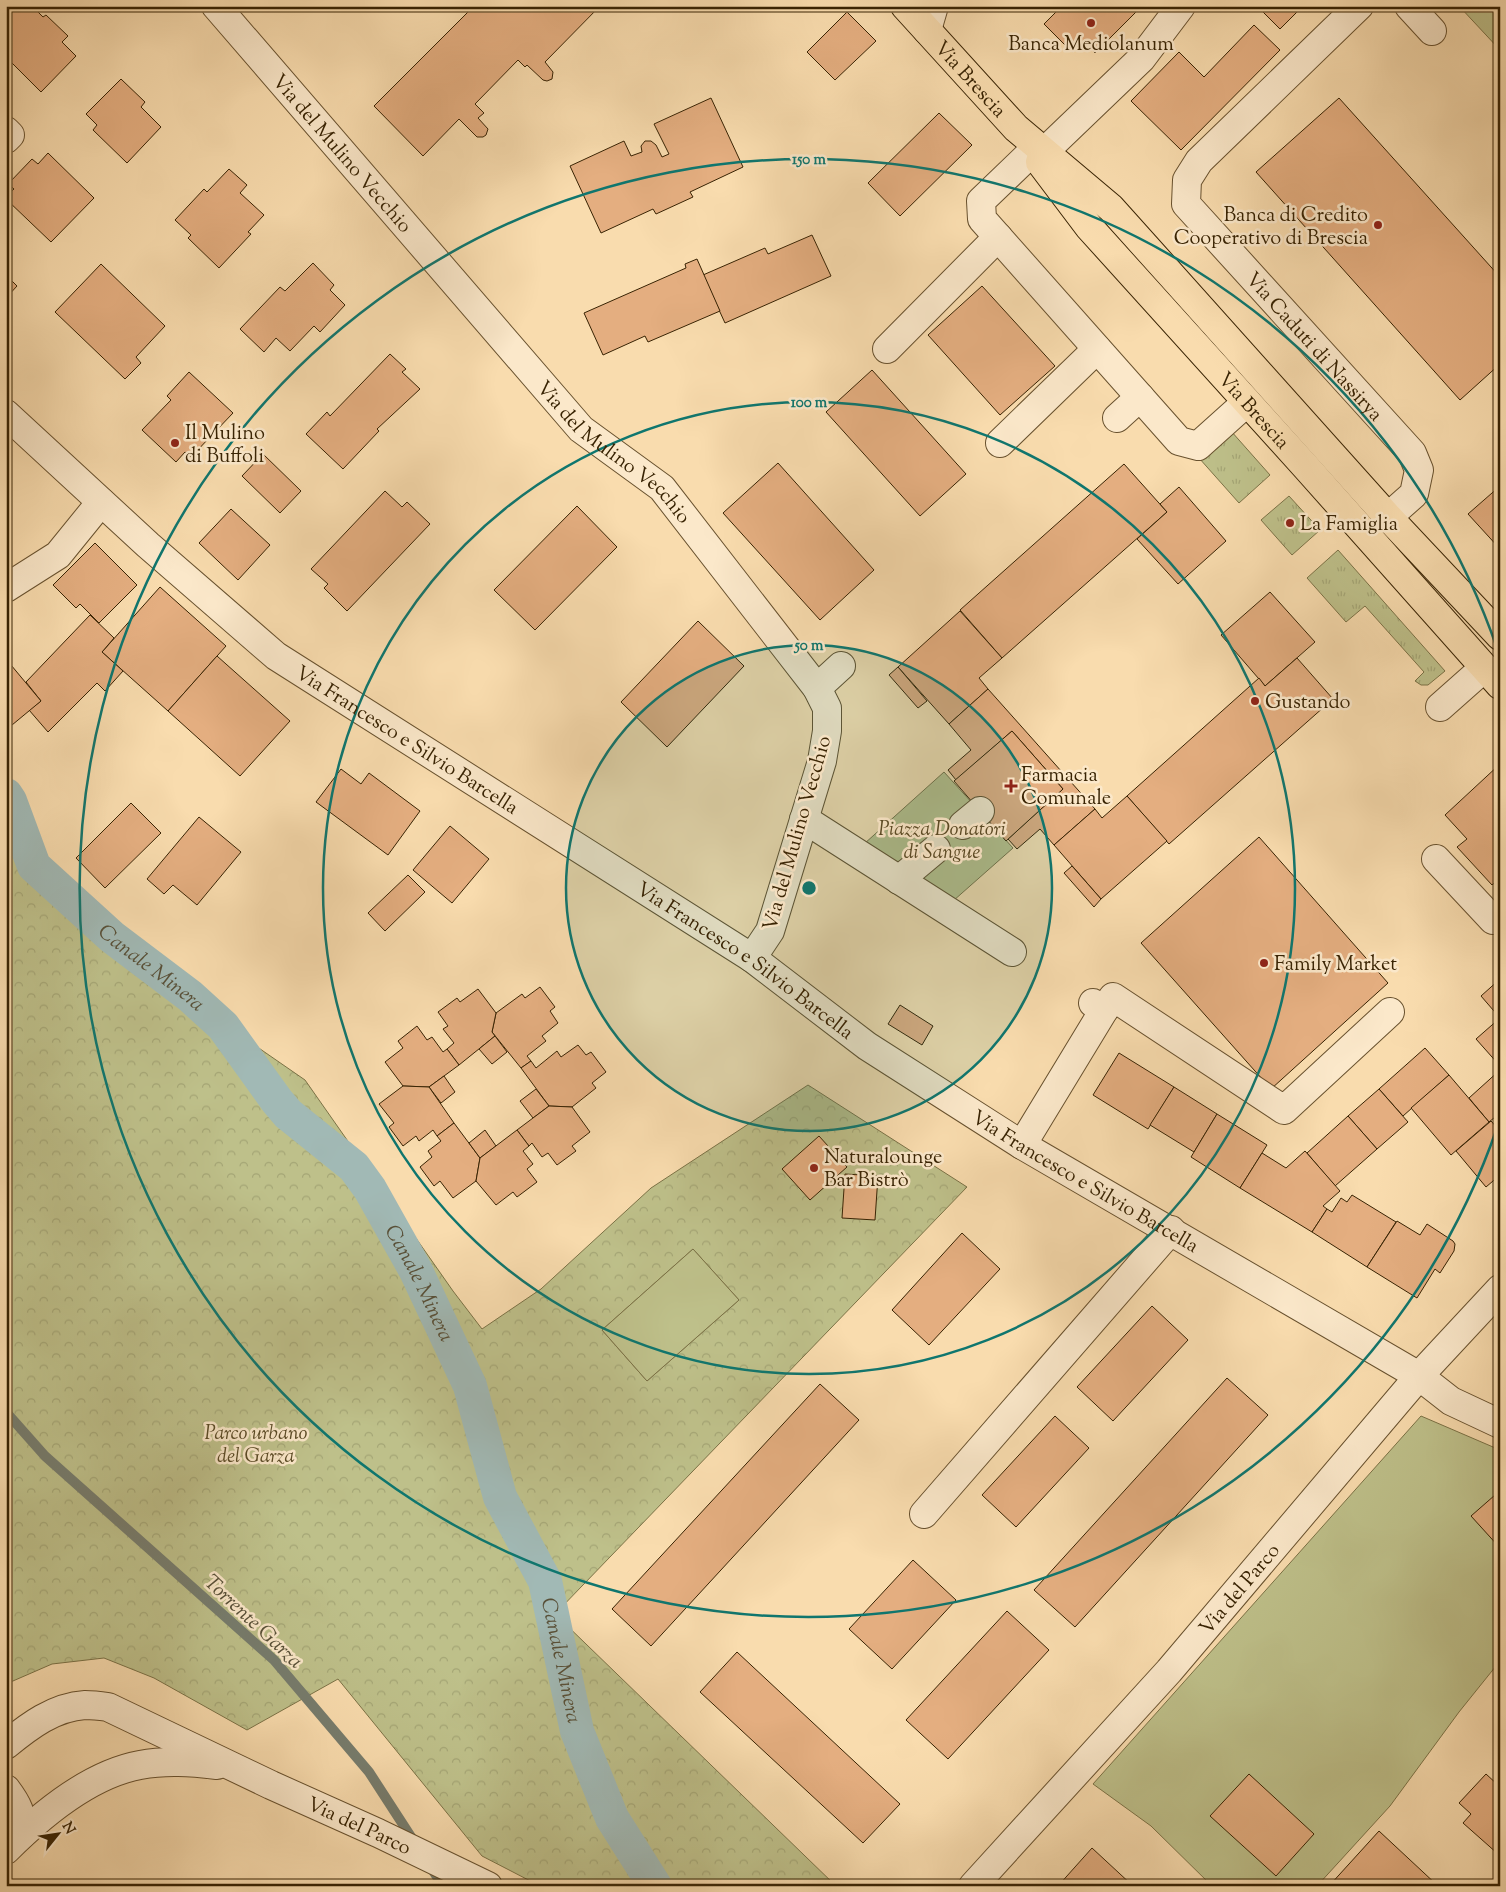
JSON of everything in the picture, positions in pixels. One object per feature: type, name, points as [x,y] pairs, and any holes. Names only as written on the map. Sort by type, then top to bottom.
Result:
[{"type":"main road","name":"Via Brescia","points":[[905,6],[931,18],[1016,128],[1038,152],[1089,227],[1492,677]]},
{"type":"main road","name":"Via Brescia","points":[[1038,152],[1111,208],[1388,518],[1500,636]]},
{"type":"street","name":"Via del Mulino Vecchio","points":[[216,6],[581,429],[662,488],[817,688],[827,708],[827,731],[822,761],[770,931],[752,958]]},
{"type":"street","points":[[1181,6],[1141,59],[981,201],[982,219],[1179,441],[1198,446],[1247,402]]},
{"type":"street","name":"Via Caduti di Nassirya","points":[[1359,6],[1199,161],[1187,180],[1186,204],[1412,453],[1420,470],[1414,494],[1388,518]]},
{"type":"street","points":[[1409,6],[1432,31]]},
{"type":"street","points":[[6,131],[10,135],[6,140]]},
{"type":"street","points":[[887,349],[998,237]]},
{"type":"street","points":[[1000,442],[1097,349]]},
{"type":"street","points":[[1117,418],[1140,397]]},
{"type":"street","name":"Via Francesco e Silvio Barcella","points":[[6,414],[101,502],[276,656],[752,958],[868,1046],[1022,1145],[1419,1376],[1451,1402],[1500,1424]]},
{"type":"street","points":[[6,588],[58,554],[101,502]]},
{"type":"street","points":[[817,688],[841,666]]},
{"type":"street","points":[[1440,708],[1492,677]]},
{"type":"street","points":[[804,820],[1012,952]]},
{"type":"street","points":[[899,880],[936,849]]},
{"type":"street","points":[[1436,860],[1493,920],[1500,920]]},
{"type":"street","points":[[1022,1145],[1055,1079],[1099,1007],[1113,997],[1284,1110],[1390,1012]]},
{"type":"street","points":[[924,1514],[1171,1230]]},
{"type":"street","name":"Via del Parco","points":[[973,1886],[1169,1671],[1419,1376],[1500,1289]]},
{"type":"street","name":"Via del Parco","points":[[6,1745],[22,1732],[53,1713],[84,1705],[108,1707],[488,1886]]},
{"type":"street","name":"Via del Parco","points":[[14,1842],[69,1797],[119,1770],[141,1764],[179,1761],[231,1766]]},
{"type":"street","name":"Via del Parco","points":[[6,1789],[16,1803],[22,1817],[14,1842]]},
{"type":"green space","points":[[1459,6],[1500,6],[1500,50]]},
{"type":"green space","points":[[1231,431],[1270,475],[1239,503],[1199,458]]},
{"type":"green space","points":[[1289,496],[1320,530],[1292,555],[1261,520]]},
{"type":"green space","points":[[1338,550],[1445,671],[1428,685],[1421,685],[1415,681],[1424,672],[1365,606],[1346,622],[1307,578]]},
{"type":"green space","name":"Piazza Donatori di Sangue","points":[[944,772],[1013,848],[953,901],[864,844]]},
{"type":"green space","name":"Parco urbano del Garza","points":[[6,848],[88,930],[305,1080],[453,1291],[482,1329],[541,1289],[651,1188],[808,1085],[967,1187],[555,1614],[836,1886],[540,1886],[482,1856],[338,1679],[247,1730],[154,1678],[104,1658],[52,1664],[6,1684]],"holes":[[[693,1249],[739,1300],[647,1381],[602,1330]]]},
{"type":"green space","points":[[693,1249],[739,1300],[647,1381],[602,1330]]},
{"type":"green space","points":[[1421,1416],[1500,1450],[1500,1661],[1459,1712],[1390,1806],[1317,1886],[1212,1886],[1151,1826],[1093,1784]]},
{"type":"building","points":[[6,6],[32,6],[43,17],[46,15],[68,36],[62,42],[76,56],[41,92],[6,57]]},
{"type":"building","points":[[474,6],[497,8],[499,6],[600,6],[545,62],[553,72],[552,79],[543,80],[527,65],[525,67],[518,60],[475,104],[484,113],[478,118],[488,129],[486,135],[477,137],[459,119],[423,156],[374,106]]},
{"type":"building","points":[[1050,6],[1132,6],[1137,11],[1095,53],[1084,41],[1072,52],[1044,24],[1056,12]]},
{"type":"building","points":[[1257,6],[1303,6],[1280,29]]},
{"type":"building","points":[[847,12],[876,41],[835,80],[807,52]]},
{"type":"building","points":[[1254,25],[1280,50],[1181,150],[1131,101],[1179,52],[1204,77]]},
{"type":"building","points":[[121,79],[145,102],[141,107],[161,127],[127,163],[93,130],[97,125],[86,114]]},
{"type":"building","points":[[711,98],[743,167],[690,192],[693,197],[656,214],[653,209],[601,233],[570,166],[624,141],[631,156],[642,152],[641,146],[645,141],[651,141],[656,145],[662,157],[669,154],[654,124]]},
{"type":"building","name":"Banca di Credito Cooperativo di Brescia","points":[[1339,98],[1500,277],[1500,364],[1460,400],[1256,172]]},
{"type":"building","points":[[939,113],[972,145],[900,216],[868,183]]},
{"type":"building","points":[[48,153],[94,198],[51,242],[6,199],[6,196],[14,189],[8,184],[32,159],[38,164]]},
{"type":"building","points":[[229,169],[247,185],[240,193],[264,215],[248,232],[251,234],[219,268],[188,238],[191,235],[175,220],[204,189],[207,192]]},
{"type":"building","points":[[812,235],[831,276],[725,323],[703,275],[765,248],[768,254]]},
{"type":"building","points":[[697,259],[720,311],[648,342],[645,336],[603,355],[584,313],[686,268],[685,264]]},
{"type":"building","points":[[313,263],[334,285],[330,290],[345,305],[320,332],[314,326],[290,351],[276,338],[264,352],[240,329],[280,287],[285,291]]},
{"type":"building","points":[[101,264],[165,326],[136,357],[141,363],[125,379],[55,312]]},
{"type":"building","points":[[6,275],[17,286],[6,298]]},
{"type":"building","points":[[982,286],[1055,366],[1000,415],[928,335]]},
{"type":"building","points":[[390,354],[406,369],[402,372],[420,389],[377,429],[379,431],[343,469],[306,434],[327,412],[330,416]]},
{"type":"building","points":[[872,370],[966,474],[920,516],[826,412]]},
{"type":"building","points":[[189,372],[233,413],[191,457],[185,452],[176,462],[142,430],[171,400],[167,396]]},
{"type":"building","points":[[263,454],[301,491],[280,513],[242,476]]},
{"type":"building","points":[[778,463],[874,570],[820,620],[723,513]]},
{"type":"building","points":[[1124,464],[1167,512],[1002,658],[960,610]]},
{"type":"building","points":[[1500,486],[1500,549],[1468,514]]},
{"type":"building","points":[[1179,487],[1226,541],[1178,584],[1137,539],[1167,512],[1160,504]]},
{"type":"building","points":[[385,491],[402,507],[407,502],[430,524],[347,611],[324,588],[328,584],[311,569]]},
{"type":"building","points":[[577,506],[617,547],[535,630],[494,590]]},
{"type":"building","points":[[231,509],[270,545],[238,580],[199,543]]},
{"type":"building","points":[[95,543],[137,585],[99,623],[80,604],[76,608],[53,585]]},
{"type":"building","points":[[160,587],[226,646],[168,711],[102,652]]},
{"type":"building","points":[[1270,592],[1315,642],[1265,686],[1221,635]]},
{"type":"building","points":[[960,611],[1002,658],[979,678],[988,689],[949,724],[898,667]]},
{"type":"building","points":[[90,615],[114,638],[102,652],[123,671],[105,691],[97,683],[48,732],[29,710],[41,701],[26,682]]},
{"type":"building","points":[[698,621],[744,666],[667,747],[621,702]]},
{"type":"building","points":[[217,656],[290,721],[240,776],[168,711]]},
{"type":"building","points":[[1297,658],[1333,699],[1169,844],[1127,796],[1259,678],[1265,686]]},
{"type":"building","points":[[6,659],[41,701],[12,725],[6,719]]},
{"type":"building","points":[[898,667],[927,701],[918,708],[889,675]]},
{"type":"building","points":[[988,689],[1095,809],[1054,845],[1040,829],[1017,849],[1008,839],[1063,789],[1012,731],[956,780],[948,770],[971,750],[949,724]]},
{"type":"building","points":[[1012,731],[1063,789],[1006,841],[954,781]]},
{"type":"building","points":[[1500,764],[1500,878],[1492,885],[1457,847],[1467,839],[1445,815]]},
{"type":"building","points":[[341,769],[361,784],[369,773],[420,811],[388,855],[316,802]]},
{"type":"building","points":[[1127,796],[1167,841],[1101,899],[1054,845],[1095,809],[1102,818]]},
{"type":"building","points":[[131,803],[161,833],[105,888],[76,858]]},
{"type":"building","points":[[199,817],[241,852],[197,905],[173,885],[164,894],[147,879]]},
{"type":"building","points":[[450,826],[489,859],[452,903],[413,870]]},
{"type":"building","name":"Family Market","points":[[1259,837],[1388,983],[1271,1089],[1141,943]]},
{"type":"building","points":[[1072,866],[1101,899],[1094,907],[1064,873]]},
{"type":"building","points":[[408,875],[425,892],[385,931],[368,913]]},
{"type":"building","points":[[1500,979],[1500,1018],[1481,996]]},
{"type":"building","points":[[540,987],[555,1007],[550,1011],[558,1023],[542,1036],[546,1041],[527,1056],[531,1061],[521,1068],[492,1032],[496,1013],[522,994],[525,998]]},
{"type":"building","points":[[478,989],[496,1013],[492,1032],[495,1036],[459,1065],[447,1049],[454,1043],[443,1029],[448,1026],[438,1012],[457,998],[460,1002]]},
{"type":"building","points":[[900,1005],[933,1026],[922,1045],[888,1024]]},
{"type":"building","points":[[1500,1018],[1500,1066],[1476,1039]]},
{"type":"building","points":[[417,1026],[427,1040],[432,1037],[443,1052],[447,1049],[459,1065],[429,1087],[403,1086],[385,1062],[403,1048],[398,1041]]},
{"type":"building","points":[[495,1036],[507,1052],[492,1064],[479,1049]]},
{"type":"building","points":[[578,1045],[586,1055],[591,1052],[606,1072],[592,1083],[596,1088],[572,1107],[549,1106],[521,1068],[531,1061],[536,1068],[557,1051],[561,1057]]},
{"type":"building","points":[[1425,1048],[1449,1075],[1403,1116],[1379,1089]]},
{"type":"building","points":[[1119,1053],[1174,1087],[1148,1129],[1093,1095]]},
{"type":"building","points":[[1500,1070],[1500,1113],[1489,1122],[1469,1098]]},
{"type":"building","points":[[1449,1075],[1489,1122],[1451,1155],[1411,1108]]},
{"type":"building","points":[[444,1076],[455,1092],[441,1103],[429,1087]]},
{"type":"building","points":[[403,1086],[429,1087],[454,1123],[437,1136],[433,1130],[419,1141],[416,1136],[403,1146],[389,1127],[394,1123],[379,1104]]},
{"type":"building","points":[[1174,1087],[1217,1114],[1194,1152],[1150,1125]]},
{"type":"building","points":[[536,1089],[549,1106],[533,1118],[520,1101]]},
{"type":"building","points":[[1379,1089],[1408,1122],[1377,1149],[1348,1116]]},
{"type":"building","points":[[549,1106],[572,1107],[590,1132],[572,1146],[576,1151],[557,1165],[548,1153],[542,1157],[532,1143],[529,1146],[517,1130]]},
{"type":"building","points":[[1217,1114],[1267,1145],[1240,1188],[1191,1157]]},
{"type":"building","points":[[1348,1116],[1377,1149],[1335,1186],[1307,1153]]},
{"type":"building","points":[[1491,1121],[1500,1131],[1500,1175],[1486,1187],[1456,1151]]},
{"type":"building","points":[[454,1123],[480,1158],[476,1181],[453,1198],[440,1181],[434,1186],[420,1167],[432,1157],[428,1151],[441,1141],[437,1136]]},
{"type":"building","points":[[485,1130],[496,1146],[480,1158],[469,1143]]},
{"type":"building","points":[[517,1130],[529,1146],[523,1151],[533,1164],[527,1169],[537,1182],[517,1197],[513,1192],[496,1205],[476,1181],[480,1158]]},
{"type":"building","name":"Naturalounge Bar Bistrò","points":[[819,1136],[847,1167],[810,1200],[782,1169]]},
{"type":"building","points":[[1305,1151],[1340,1191],[1323,1206],[1327,1209],[1312,1232],[1240,1188],[1262,1153],[1286,1168]]},
{"type":"building","points":[[845,1174],[878,1176],[875,1220],[842,1218]]},
{"type":"building","points":[[1352,1195],[1396,1222],[1367,1267],[1312,1232],[1327,1209],[1332,1212],[1341,1198],[1347,1202]]},
{"type":"building","points":[[1397,1221],[1420,1235],[1427,1224],[1455,1244],[1454,1251],[1440,1273],[1435,1269],[1417,1298],[1367,1267]]},
{"type":"building","points":[[962,1233],[1000,1269],[929,1345],[892,1310]]},
{"type":"building","points":[[1152,1306],[1188,1340],[1113,1421],[1077,1387]]},
{"type":"building","points":[[1227,1378],[1268,1415],[1075,1627],[1034,1590]]},
{"type":"building","points":[[820,1384],[859,1420],[651,1646],[612,1609]]},
{"type":"building","points":[[1055,1416],[1089,1448],[1016,1527],[982,1495]]},
{"type":"building","points":[[1495,1495],[1500,1499],[1500,1548],[1471,1516]]},
{"type":"building","points":[[913,1560],[956,1600],[892,1669],[849,1629]]},
{"type":"building","points":[[1007,1611],[1049,1650],[948,1759],[906,1720]]},
{"type":"building","points":[[737,1652],[900,1804],[863,1843],[700,1692]]},
{"type":"building","points":[[1249,1774],[1314,1834],[1276,1876],[1210,1816]]},
{"type":"building","points":[[1486,1774],[1498,1785],[1500,1783],[1500,1852],[1498,1854],[1463,1823],[1471,1814],[1459,1803]]},
{"type":"building","points":[[1379,1831],[1438,1886],[1329,1886]]},
{"type":"building","points":[[1092,1848],[1133,1886],[1058,1886]]},
{"type":"waterway","name":"Canale Minera","points":[[6,795],[10,801],[34,866],[112,937],[190,996],[223,1026],[288,1114],[354,1167],[370,1189],[416,1271],[470,1386],[500,1497],[545,1581],[577,1731],[612,1818],[655,1886]]},
{"type":"waterway","name":"Torrente Garza","points":[[6,1412],[45,1456],[274,1660],[369,1772],[415,1843]]},
{"type":"waterway","name":"Torrente Garza","points":[[430,1866],[443,1886]]},
{"type":"place","name":"Banca Mediolanum","points":[[1091,23]]},
{"type":"place","name":"Banca di Credito Cooperativo di Brescia","points":[[1378,225]]},
{"type":"place","name":"Il Mulino di Buffoli","points":[[175,443]]},
{"type":"place","name":"La Famiglia","points":[[1290,523]]},
{"type":"place","name":"Gustando","points":[[1255,701]]},
{"type":"place","name":"Farmacia Comunale","points":[[1011,786]]},
{"type":"place","name":"Family Market","points":[[1264,963]]},
{"type":"place","name":"Naturalounge Bar Bistrò","points":[[814,1168]]}]
